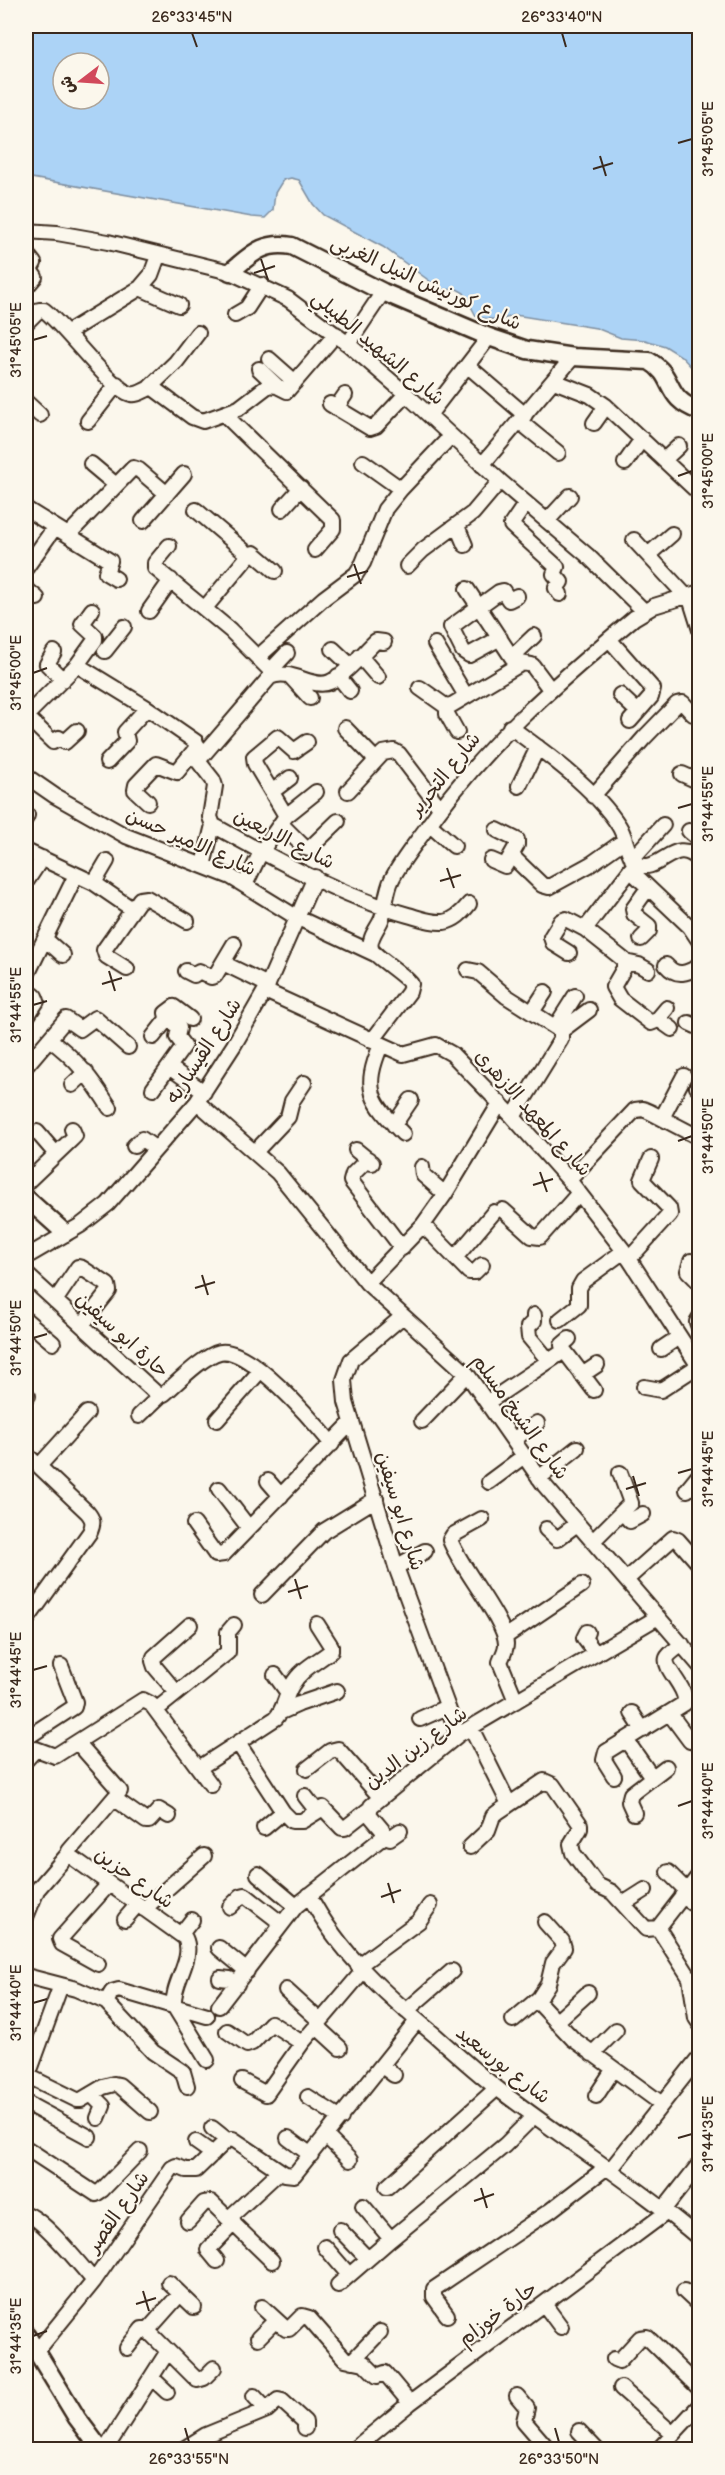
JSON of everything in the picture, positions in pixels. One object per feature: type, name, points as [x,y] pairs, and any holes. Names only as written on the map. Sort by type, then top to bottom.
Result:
[{"type":"street","name":"شارع الشهيد الطبيلي","points":[[26,231],[57,233],[108,242],[230,272],[262,285],[304,310],[336,334],[406,394],[482,465],[587,555],[644,611]]},
{"type":"street","name":"شارع كورنيش النيل الغربى","points":[[230,272],[263,247],[277,244],[291,246],[383,292],[489,337],[527,350],[573,357],[649,361],[659,367],[666,376],[676,399],[685,406],[699,411]]},
{"type":"street","points":[[26,253],[34,263],[30,270],[35,277],[29,284]]},
{"type":"street","points":[[68,332],[140,288],[147,282],[158,256]]},
{"type":"street","points":[[235,315],[248,308],[262,285]]},
{"type":"street","points":[[140,288],[179,305]]},
{"type":"street","points":[[348,344],[383,292]]},
{"type":"street","points":[[26,323],[35,313],[44,310],[68,332],[96,365],[117,384],[136,395],[150,387],[176,362],[198,333]]},
{"type":"street","points":[[150,387],[197,420],[210,420],[239,408],[269,386],[277,386],[287,391],[336,334]]},
{"type":"street","points":[[429,415],[489,337]]},
{"type":"street","points":[[482,465],[573,357]]},
{"type":"street","points":[[277,386],[264,364],[295,382]]},
{"type":"street","points":[[468,366],[558,453]]},
{"type":"street","points":[[554,381],[590,395],[606,406],[699,494]]},
{"type":"street","points":[[88,421],[117,384]]},
{"type":"street","points":[[345,395],[333,406],[370,428],[393,417],[406,394]]},
{"type":"street","points":[[26,402],[40,415]]},
{"type":"street","points":[[594,423],[606,406]]},
{"type":"street","points":[[225,415],[334,523],[333,529],[315,550]]},
{"type":"street","points":[[258,657],[356,574],[363,563],[379,520],[401,489],[451,436]]},
{"type":"street","points":[[625,464],[642,439]]},
{"type":"street","points":[[664,460],[679,446]]},
{"type":"street","points":[[363,462],[401,489]]},
{"type":"street","points":[[91,464],[116,485]]},
{"type":"street","points":[[68,535],[134,468],[167,494]]},
{"type":"street","points":[[143,522],[184,474]]},
{"type":"street","points":[[407,566],[423,550],[480,506],[500,481]]},
{"type":"street","points":[[282,508],[301,488]]},
{"type":"street","points":[[547,521],[570,496]]},
{"type":"street","points":[[526,503],[511,525],[557,567],[554,574],[561,582],[556,588],[560,594]]},
{"type":"street","points":[[26,509],[110,561],[106,573],[116,579]]},
{"type":"street","points":[[196,510],[249,555],[254,554],[275,571]]},
{"type":"street","points":[[457,526],[465,545]]},
{"type":"street","points":[[26,568],[55,527]]},
{"type":"street","points":[[648,555],[672,534]]},
{"type":"street","points":[[634,540],[692,595],[699,630]]},
{"type":"street","points":[[170,546],[154,566],[205,608],[258,657],[309,698]]},
{"type":"street","points":[[205,608],[249,555]]},
{"type":"street","points":[[149,611],[171,580]]},
{"type":"street","points":[[26,589],[37,597]]},
{"type":"street","points":[[467,589],[514,661],[532,665],[550,689]]},
{"type":"street","points":[[500,638],[469,655],[463,651],[452,627],[501,591],[509,600],[517,596]]},
{"type":"street","name":"شارع التحرير","points":[[375,954],[372,951],[371,941],[384,909],[396,860],[429,824],[469,771],[550,689],[644,611],[692,595]]},
{"type":"street","points":[[77,731],[65,742],[59,738],[53,742],[26,716],[77,665],[94,642],[94,636],[82,624],[92,610]]},
{"type":"street","points":[[94,642],[109,655],[124,627]]},
{"type":"street","points":[[221,642],[230,630]]},
{"type":"street","points":[[447,706],[466,696],[514,661],[534,636]]},
{"type":"street","points":[[609,639],[653,689],[651,697],[634,717],[620,695]]},
{"type":"street","points":[[279,673],[325,683],[338,676],[376,641],[384,642]]},
{"type":"street","points":[[435,644],[466,696]]},
{"type":"street","points":[[333,649],[350,665]]},
{"type":"street","points":[[54,652],[47,664],[63,680]]},
{"type":"street","points":[[198,761],[266,682],[279,673],[287,653]]},
{"type":"street","points":[[360,656],[378,677]]},
{"type":"street","points":[[77,665],[147,708],[198,746]]},
{"type":"street","points":[[338,676],[350,691]]},
{"type":"street","points":[[420,688],[447,706]]},
{"type":"street","points":[[593,796],[677,704],[686,705],[693,714]]},
{"type":"street","points":[[447,706],[447,714],[457,732]]},
{"type":"street","points":[[107,762],[127,741],[125,732],[147,708]]},
{"type":"street","points":[[510,727],[572,775],[616,821],[625,840],[632,864],[648,888],[690,927],[699,942]]},
{"type":"street","points":[[345,728],[376,760]]},
{"type":"street","points":[[307,742],[294,751],[278,737],[256,753],[255,764],[305,848],[309,849],[338,821]]},
{"type":"street","points":[[198,746],[198,761]]},
{"type":"street","points":[[148,802],[135,790],[136,785],[156,764],[177,772],[198,746]]},
{"type":"street","points":[[519,786],[538,747]]},
{"type":"street","points":[[348,791],[376,760],[388,751],[399,754],[440,808]]},
{"type":"street","name":"شارع الاربعين","points":[[198,761],[215,786],[210,818],[213,825],[261,852],[384,909],[430,921],[443,922],[462,913],[469,904]]},
{"type":"street","points":[[682,774],[699,782]]},
{"type":"street","name":"شارع الامير حسن","points":[[26,776],[90,817],[136,840],[245,885],[296,916],[375,954]]},
{"type":"street","points":[[273,791],[290,778]]},
{"type":"street","points":[[245,885],[261,852],[289,818],[316,792]]},
{"type":"street","points":[[429,824],[454,846]]},
{"type":"street","points":[[203,866],[213,825]]},
{"type":"street","points":[[585,929],[663,825]]},
{"type":"street","points":[[491,860],[504,866],[518,845],[517,840],[497,830]]},
{"type":"street","points":[[632,864],[651,866],[675,852],[694,857],[696,838]]},
{"type":"street","points":[[512,856],[542,885],[549,887],[591,864],[625,840]]},
{"type":"street","points":[[26,851],[94,883],[132,909]]},
{"type":"street","points":[[26,882],[42,858]]},
{"type":"street","points":[[94,883],[107,861]]},
{"type":"street","points":[[26,977],[76,874]]},
{"type":"street","name":"شارع القيساريه","points":[[26,1257],[81,1225],[108,1204],[201,1097],[266,988],[315,877]]},
{"type":"street","points":[[641,939],[649,931],[649,926],[634,914],[633,909],[648,888]]},
{"type":"street","points":[[127,969],[106,956],[104,951],[140,899],[147,898],[187,921]]},
{"type":"street","points":[[569,953],[552,940],[552,934],[561,921],[568,919],[622,957],[625,962],[624,968],[614,982],[616,996],[649,1022],[654,1022],[663,1013],[672,1029]]},
{"type":"street","points":[[45,939],[63,955]]},
{"type":"street","points":[[186,971],[194,975],[200,971],[213,977],[234,944]]},
{"type":"street","points":[[375,954],[409,981],[411,989],[377,1043],[372,1066],[372,1091],[376,1103],[398,1130],[411,1100]]},
{"type":"street","points":[[625,962],[648,970]]},
{"type":"street","name":"شارع المعهد الازهرى","points":[[223,963],[266,988],[402,1054],[436,1045],[445,1048],[500,1103],[569,1180],[626,1255],[679,1337],[697,1359]]},
{"type":"street","points":[[666,965],[677,974],[684,974],[699,966]]},
{"type":"street","points":[[468,970],[478,972],[506,996],[559,1029]]},
{"type":"street","points":[[26,989],[35,996],[37,1001],[26,1018]]},
{"type":"street","points":[[531,1012],[545,992]]},
{"type":"street","points":[[513,1117],[558,1044],[559,1029],[575,996]]},
{"type":"street","points":[[190,1019],[172,1006],[166,1013],[179,1028],[177,1037],[195,1055]]},
{"type":"street","points":[[559,1029],[589,1010]]},
{"type":"street","points":[[26,1066],[66,1019],[80,1029],[95,1018],[129,1047]]},
{"type":"street","points":[[153,1036],[168,1018]]},
{"type":"street","points":[[49,1039],[75,1059],[110,1108]]},
{"type":"street","points":[[153,1089],[184,1046]]},
{"type":"street","name":"شارع الشيخ مسلم","points":[[169,1067],[292,1190],[367,1283],[447,1353],[467,1374],[539,1478],[658,1617],[698,1659]]},
{"type":"street","points":[[72,1085],[86,1072]]},
{"type":"street","points":[[662,1118],[684,1076]]},
{"type":"street","points":[[255,1152],[288,1117],[292,1101],[304,1083]]},
{"type":"street","points":[[367,1283],[423,1225],[445,1194],[500,1103]]},
{"type":"street","points":[[569,1180],[629,1114],[643,1109],[699,1138]]},
{"type":"street","points":[[26,1183],[75,1136],[72,1129]]},
{"type":"street","points":[[37,1132],[56,1154]]},
{"type":"street","points":[[134,1146],[142,1139],[156,1149]]},
{"type":"street","points":[[356,1150],[370,1161],[353,1174],[351,1181],[402,1248]]},
{"type":"street","points":[[560,1320],[579,1305],[579,1288],[583,1281],[626,1255],[670,1214],[669,1208],[642,1180],[651,1159]]},
{"type":"street","points":[[422,1167],[423,1175],[445,1194]]},
{"type":"street","points":[[455,1258],[498,1211],[532,1236],[540,1237],[579,1193]]},
{"type":"street","points":[[26,1198],[65,1233]]},
{"type":"street","points":[[423,1225],[471,1273],[482,1265]]},
{"type":"street","points":[[691,1261],[688,1271],[699,1283]]},
{"type":"street","points":[[55,1301],[78,1267],[108,1285],[109,1291],[82,1325]]},
{"type":"street","name":"حارة ابو سيفين","points":[[26,1274],[161,1395],[208,1358],[218,1352],[230,1351],[240,1355],[260,1371],[310,1418],[332,1444]]},
{"type":"street","points":[[534,1315],[534,1321],[528,1328],[528,1334],[549,1361]]},
{"type":"street","name":"شارع ابو سيفين","points":[[403,1316],[351,1360],[344,1380],[346,1402],[396,1567],[458,1735]]},
{"type":"street","points":[[699,1317],[697,1322],[699,1330]]},
{"type":"street","points":[[26,1320],[53,1343]]},
{"type":"street","points":[[661,1349],[679,1337]]},
{"type":"street","points":[[488,1402],[549,1361],[566,1345],[582,1375],[594,1390]]},
{"type":"street","points":[[644,1387],[655,1391],[661,1390],[697,1359]]},
{"type":"street","points":[[582,1375],[597,1365]]},
{"type":"street","points":[[217,1420],[260,1371]]},
{"type":"street","points":[[422,1421],[467,1374]]},
{"type":"street","points":[[139,1416],[161,1395]]},
{"type":"street","points":[[39,1466],[87,1413]]},
{"type":"street","points":[[194,1524],[219,1555],[224,1554],[351,1423]]},
{"type":"street","points":[[513,1440],[537,1423]]},
{"type":"street","points":[[539,1478],[577,1448]]},
{"type":"street","points":[[26,1454],[87,1512],[92,1518],[93,1525],[26,1621]]},
{"type":"street","points":[[489,1482],[524,1456]]},
{"type":"street","points":[[593,1541],[629,1507],[631,1499],[620,1473]]},
{"type":"street","points":[[687,1490],[699,1474]]},
{"type":"street","points":[[268,1481],[280,1496]]},
{"type":"street","points":[[219,1488],[249,1528]]},
{"type":"street","points":[[262,1595],[324,1531],[376,1499]]},
{"type":"street","points":[[623,1513],[630,1521],[643,1515]]},
{"type":"street","points":[[482,1519],[451,1536],[450,1540],[456,1556],[488,1604],[505,1637],[506,1646],[500,1662],[516,1701]]},
{"type":"street","points":[[546,1529],[557,1539],[578,1524]]},
{"type":"street","points":[[626,1580],[673,1538],[678,1540],[699,1564]]},
{"type":"street","points":[[396,1567],[425,1551]]},
{"type":"street","points":[[505,1637],[582,1585]]},
{"type":"street","name":"شارع زين الدين","points":[[384,1835],[369,1810],[458,1735],[658,1617]]},
{"type":"street","points":[[281,1712],[288,1693],[300,1673],[331,1651],[331,1646],[318,1624]]},
{"type":"street","points":[[177,1693],[155,1667],[153,1661],[154,1657],[190,1625]]},
{"type":"street","points":[[156,1710],[228,1652],[228,1632],[234,1625]]},
{"type":"street","points":[[587,1632],[584,1638],[596,1654]]},
{"type":"street","points":[[614,1776],[604,1760],[604,1754],[682,1706],[686,1699],[667,1662],[668,1656],[682,1644]]},
{"type":"street","points":[[61,1666],[75,1702],[74,1707],[28,1731],[47,1754],[55,1756],[143,1700],[156,1710],[211,1785]]},
{"type":"street","points":[[275,1675],[288,1693]]},
{"type":"street","points":[[199,1768],[281,1712],[337,1691]]},
{"type":"street","points":[[420,1719],[447,1707]]},
{"type":"street","points":[[632,1713],[643,1730]]},
{"type":"street","points":[[670,1714],[690,1741]]},
{"type":"street","points":[[471,1728],[509,1804]]},
{"type":"street","points":[[626,1740],[652,1777]]},
{"type":"street","points":[[77,1742],[120,1788],[120,1794],[116,1800],[146,1821],[149,1821],[159,1810],[170,1816]]},
{"type":"street","points":[[238,1743],[288,1818],[297,1822],[323,1808],[342,1828],[345,1828],[369,1810]]},
{"type":"street","points":[[26,1760],[34,1750],[40,1748]]},
{"type":"street","points":[[307,1769],[330,1751],[338,1749],[381,1798]]},
{"type":"street","points":[[634,1813],[629,1797],[666,1767]]},
{"type":"street","points":[[470,1847],[488,1830],[493,1816],[544,1781],[553,1785],[580,1824],[580,1829],[571,1844],[573,1853],[597,1885],[612,1892],[646,1929],[658,1928],[699,1874]]},
{"type":"street","name":"شارع حزين","points":[[133,1789],[116,1800],[69,1853],[71,1857],[140,1907],[181,1934]]},
{"type":"street","points":[[305,1796],[316,1810]]},
{"type":"street","points":[[264,1828],[283,1812]]},
{"type":"street","points":[[219,2006],[296,1906],[384,1835],[390,1838],[400,1831]]},
{"type":"street","points":[[26,1917],[37,1890],[69,1853]]},
{"type":"street","points":[[125,1918],[204,1856]]},
{"type":"street","points":[[668,1872],[699,1908]]},
{"type":"street","points":[[258,1874],[296,1906]]},
{"type":"street","points":[[605,1888],[616,1879]]},
{"type":"street","points":[[98,1964],[62,1944],[60,1939],[109,1884]]},
{"type":"street","points":[[623,1904],[645,1890]]},
{"type":"street","points":[[230,1907],[244,1895],[281,1923]]},
{"type":"street","name":"شارع بورسعيد","points":[[309,1895],[328,1928],[361,1969],[417,2021],[497,2088],[666,2210],[699,2239]]},
{"type":"street","points":[[242,2080],[266,2094],[302,2043],[361,1969],[419,1921],[430,1905]]},
{"type":"street","points":[[192,1920],[181,1934],[186,1938],[188,1950],[174,1996],[174,2006],[207,2060]]},
{"type":"street","points":[[513,2020],[539,1998],[548,1984],[553,1964],[564,1948],[562,1941],[545,1922]]},
{"type":"street","points":[[658,1928],[690,1978],[699,2024]]},
{"type":"street","points":[[219,1947],[247,1971]]},
{"type":"street","points":[[406,2011],[452,1971]]},
{"type":"street","points":[[26,1976],[92,1994],[106,2002],[153,2052],[183,2072],[187,2086]]},
{"type":"street","points":[[220,1978],[230,1979],[237,1984]]},
{"type":"street","points":[[61,1985],[27,2078],[77,2100],[108,2084],[119,2085],[150,2112]]},
{"type":"street","points":[[106,2002],[115,1990],[207,2016]]},
{"type":"street","points":[[286,1990],[339,2048]]},
{"type":"street","points":[[556,2022],[588,1993]]},
{"type":"street","points":[[539,1998],[542,2007],[556,2022],[592,2054],[662,2104]]},
{"type":"street","points":[[212,2128],[227,2139],[238,2141],[280,2171],[290,2176],[294,2175],[417,2021]]},
{"type":"street","points":[[227,2031],[247,2045],[252,2043],[271,2023],[302,2043]]},
{"type":"street","points":[[592,2054],[616,2030]]},
{"type":"street","points":[[447,2315],[434,2297],[434,2289],[609,2168],[699,2056]]},
{"type":"street","points":[[382,2066],[394,2075]]},
{"type":"street","points":[[596,2096],[613,2070]]},
{"type":"street","points":[[387,2187],[497,2088]]},
{"type":"street","points":[[91,2094],[103,2106],[98,2118]]},
{"type":"street","points":[[308,2097],[341,2118]]},
{"type":"street","points":[[26,2103],[89,2137]]},
{"type":"street","points":[[338,2285],[505,2145],[534,2116]]},
{"type":"street","points":[[326,2136],[350,2160]]},
{"type":"street","points":[[288,2138],[311,2155]]},
{"type":"street","name":"شارع القصر","points":[[31,2347],[94,2281],[172,2168],[176,2166],[186,2170],[196,2170],[227,2139]]},
{"type":"street","points":[[196,2142],[213,2154]]},
{"type":"street","points":[[26,2148],[96,2194],[140,2151]]},
{"type":"street","points":[[685,2158],[698,2165]]},
{"type":"street","name":"حارة خوزام","points":[[353,2450],[410,2403],[666,2210],[698,2165]]},
{"type":"street","points":[[216,2261],[208,2253],[209,2248],[280,2171]]},
{"type":"street","points":[[188,2221],[207,2202],[214,2203],[272,2261]]},
{"type":"street","points":[[363,2206],[391,2239]]},
{"type":"street","points":[[26,2214],[32,2216],[54,2236],[94,2281]]},
{"type":"street","points":[[340,2230],[368,2259]]},
{"type":"street","points":[[325,2247],[349,2275]]},
{"type":"street","points":[[169,2283],[194,2307]]},
{"type":"street","points":[[684,2291],[699,2306]]},
{"type":"street","points":[[148,2330],[180,2294]]},
{"type":"street","points":[[544,2304],[561,2327]]},
{"type":"street","points":[[262,2307],[286,2330],[302,2316],[309,2318],[345,2359],[364,2363],[377,2376],[385,2373],[410,2403]]},
{"type":"street","points":[[258,2338],[276,2320]]},
{"type":"street","points":[[126,2348],[142,2330],[148,2330],[197,2380],[204,2378],[214,2368]]},
{"type":"street","points":[[352,2361],[380,2332]]},
{"type":"street","points":[[614,2359],[620,2361],[640,2338],[647,2337],[699,2389]]},
{"type":"street","points":[[31,2347],[77,2418],[103,2450],[152,2378],[168,2350]]},
{"type":"street","points":[[152,2378],[167,2392]]},
{"type":"street","points":[[621,2388],[672,2433]]},
{"type":"street","points":[[254,2396],[267,2410]]},
{"type":"street","points":[[517,2396],[527,2408],[524,2421],[549,2450]]},
{"type":"street","points":[[182,2450],[215,2424],[267,2410],[278,2400],[305,2422],[305,2428]]},
{"type":"street","points":[[658,2450],[699,2405]]},
{"type":"street","points":[[579,2431],[597,2450]]},
{"type":"water","points":[[26,26],[699,26],[699,375],[681,356],[665,346],[645,340],[621,338],[596,328],[515,315],[500,320],[476,316],[464,293],[457,289],[442,290],[383,247],[323,215],[313,204],[299,180],[291,178],[283,180],[275,193],[273,210],[265,218],[26,177]]}]
